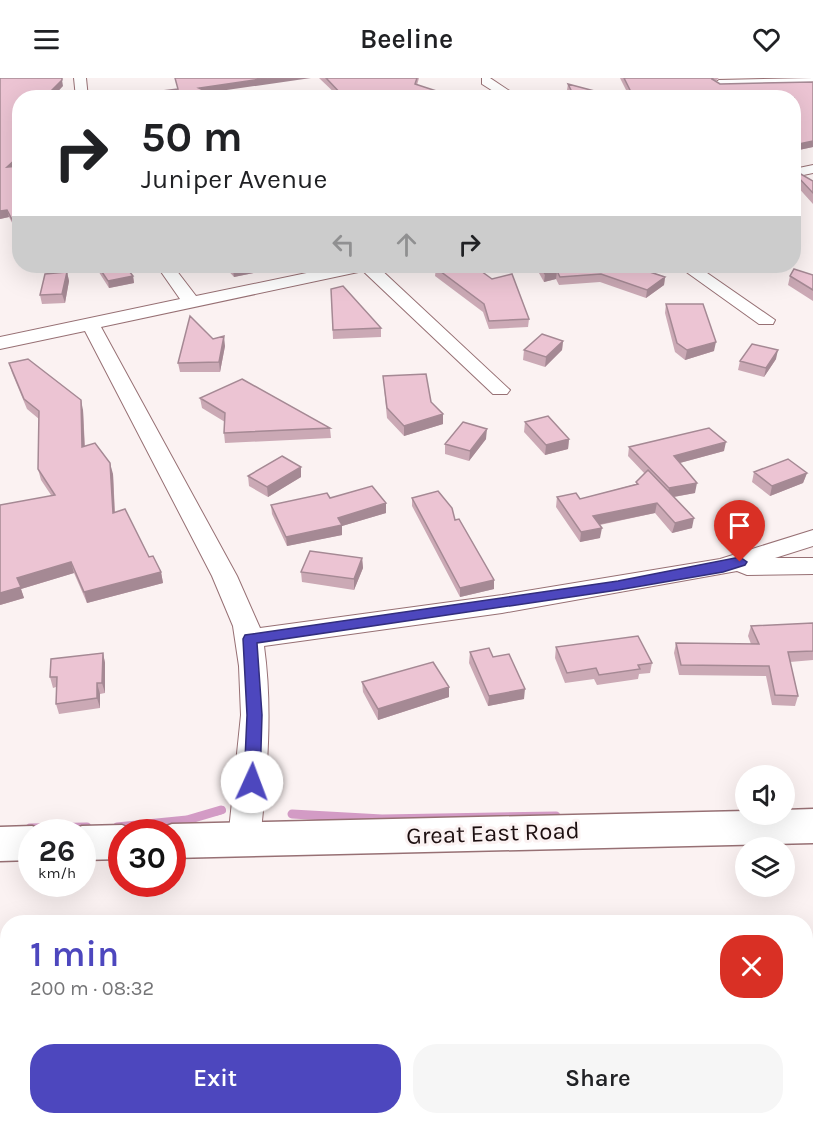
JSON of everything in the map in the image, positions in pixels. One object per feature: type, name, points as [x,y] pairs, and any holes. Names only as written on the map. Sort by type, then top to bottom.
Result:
[{"type":"main road","name":"Great East Road","points":[[186,841],[813,826]]},
{"type":"main road","points":[[0,844],[18,843]]},
{"type":"street","points":[[486,81],[501,90]]},
{"type":"street","points":[[719,84],[813,82]]},
{"type":"street","points":[[170,273],[191,302]]},
{"type":"street","points":[[0,343],[329,273]]},
{"type":"street","points":[[375,273],[500,390]]},
{"type":"street","points":[[696,273],[766,320]]},
{"type":"street","points":[[91,325],[145,432],[224,578],[250,639],[255,715],[252,782],[244,840]]},
{"type":"street","points":[[250,639],[502,604],[723,567],[813,538]]},
{"type":"street","points":[[723,567],[813,566]]},
{"type":"building","points":[[0,78],[62,78],[52,90],[12,90],[12,162],[7,167],[12,167],[12,219],[7,210],[0,211]]},
{"type":"building","points":[[175,78],[268,78],[199,88],[204,90],[170,90],[178,89]]},
{"type":"building","points":[[326,78],[417,78],[415,84],[433,90],[337,90]]},
{"type":"building","points":[[624,78],[713,78],[720,84],[813,82],[813,141],[801,144],[801,90],[630,90]]},
{"type":"building","points":[[568,84],[591,90],[571,90]]},
{"type":"building","points":[[801,174],[813,181],[813,193],[801,180]]},
{"type":"building","points":[[801,271],[813,275],[813,290],[790,276],[792,273]]},
{"type":"building","points":[[67,273],[62,294],[40,295],[45,274]]},
{"type":"building","points":[[103,273],[131,273],[133,276],[108,281]]},
{"type":"building","points":[[443,273],[484,273],[492,279],[512,274],[529,319],[489,321],[484,304]]},
{"type":"building","points":[[558,273],[653,273],[665,277],[647,290],[601,274],[560,277]]},
{"type":"building","points":[[343,286],[381,328],[333,330],[331,289]]},
{"type":"building","points":[[666,304],[703,304],[716,342],[687,350],[677,343]]},
{"type":"building","points":[[190,316],[213,339],[224,336],[219,362],[178,363]]},
{"type":"building","points":[[542,334],[563,341],[546,357],[524,350]]},
{"type":"building","points":[[752,344],[778,350],[766,368],[740,361]]},
{"type":"building","points":[[28,359],[81,400],[82,447],[95,443],[110,463],[113,513],[125,509],[149,557],[153,556],[161,572],[84,592],[71,562],[17,578],[21,587],[0,593],[0,505],[55,495],[38,469],[39,411],[24,399],[9,363]]},
{"type":"building","points":[[426,374],[431,402],[443,414],[404,426],[387,408],[383,376]]},
{"type":"building","points":[[242,379],[330,428],[224,433],[225,413],[200,398]]},
{"type":"building","points":[[548,416],[569,439],[546,445],[525,422]]},
{"type":"building","points":[[463,422],[487,429],[470,451],[445,444]]},
{"type":"building","points":[[709,428],[726,442],[674,456],[697,483],[669,488],[629,447]]},
{"type":"building","points":[[282,456],[301,467],[267,487],[248,476]]},
{"type":"building","points":[[788,459],[807,473],[772,486],[754,472]]},
{"type":"building","points":[[648,470],[694,518],[675,523],[657,503],[593,516],[602,528],[581,532],[557,497],[576,493],[580,499],[638,484],[636,482]]},
{"type":"building","points":[[372,486],[386,503],[338,518],[342,525],[286,537],[271,505],[327,493],[330,498]]},
{"type":"building","points":[[438,491],[452,508],[455,520],[459,519],[494,580],[460,588],[412,498]]},
{"type":"building","points":[[310,551],[362,558],[354,579],[301,572]]},
{"type":"building","points":[[813,623],[813,651],[788,652],[798,696],[775,695],[769,666],[681,665],[676,643],[759,644],[751,626]]},
{"type":"building","points":[[638,636],[652,663],[638,665],[640,669],[599,675],[596,668],[567,673],[556,647]]},
{"type":"building","points":[[489,648],[493,657],[509,654],[525,689],[489,696],[470,652]]},
{"type":"building","points":[[103,653],[102,683],[97,683],[97,698],[56,704],[57,677],[50,677],[51,659]]},
{"type":"building","points":[[433,662],[449,687],[378,709],[362,682]]},
{"type":"waterway","points":[[186,820],[221,810]]},
{"type":"waterway","points":[[215,812],[222,810]]},
{"type":"waterway","points":[[292,814],[382,819],[556,816]]},
{"type":"route","points":[[252,782],[255,715],[250,639],[618,586],[740,562]]}]
